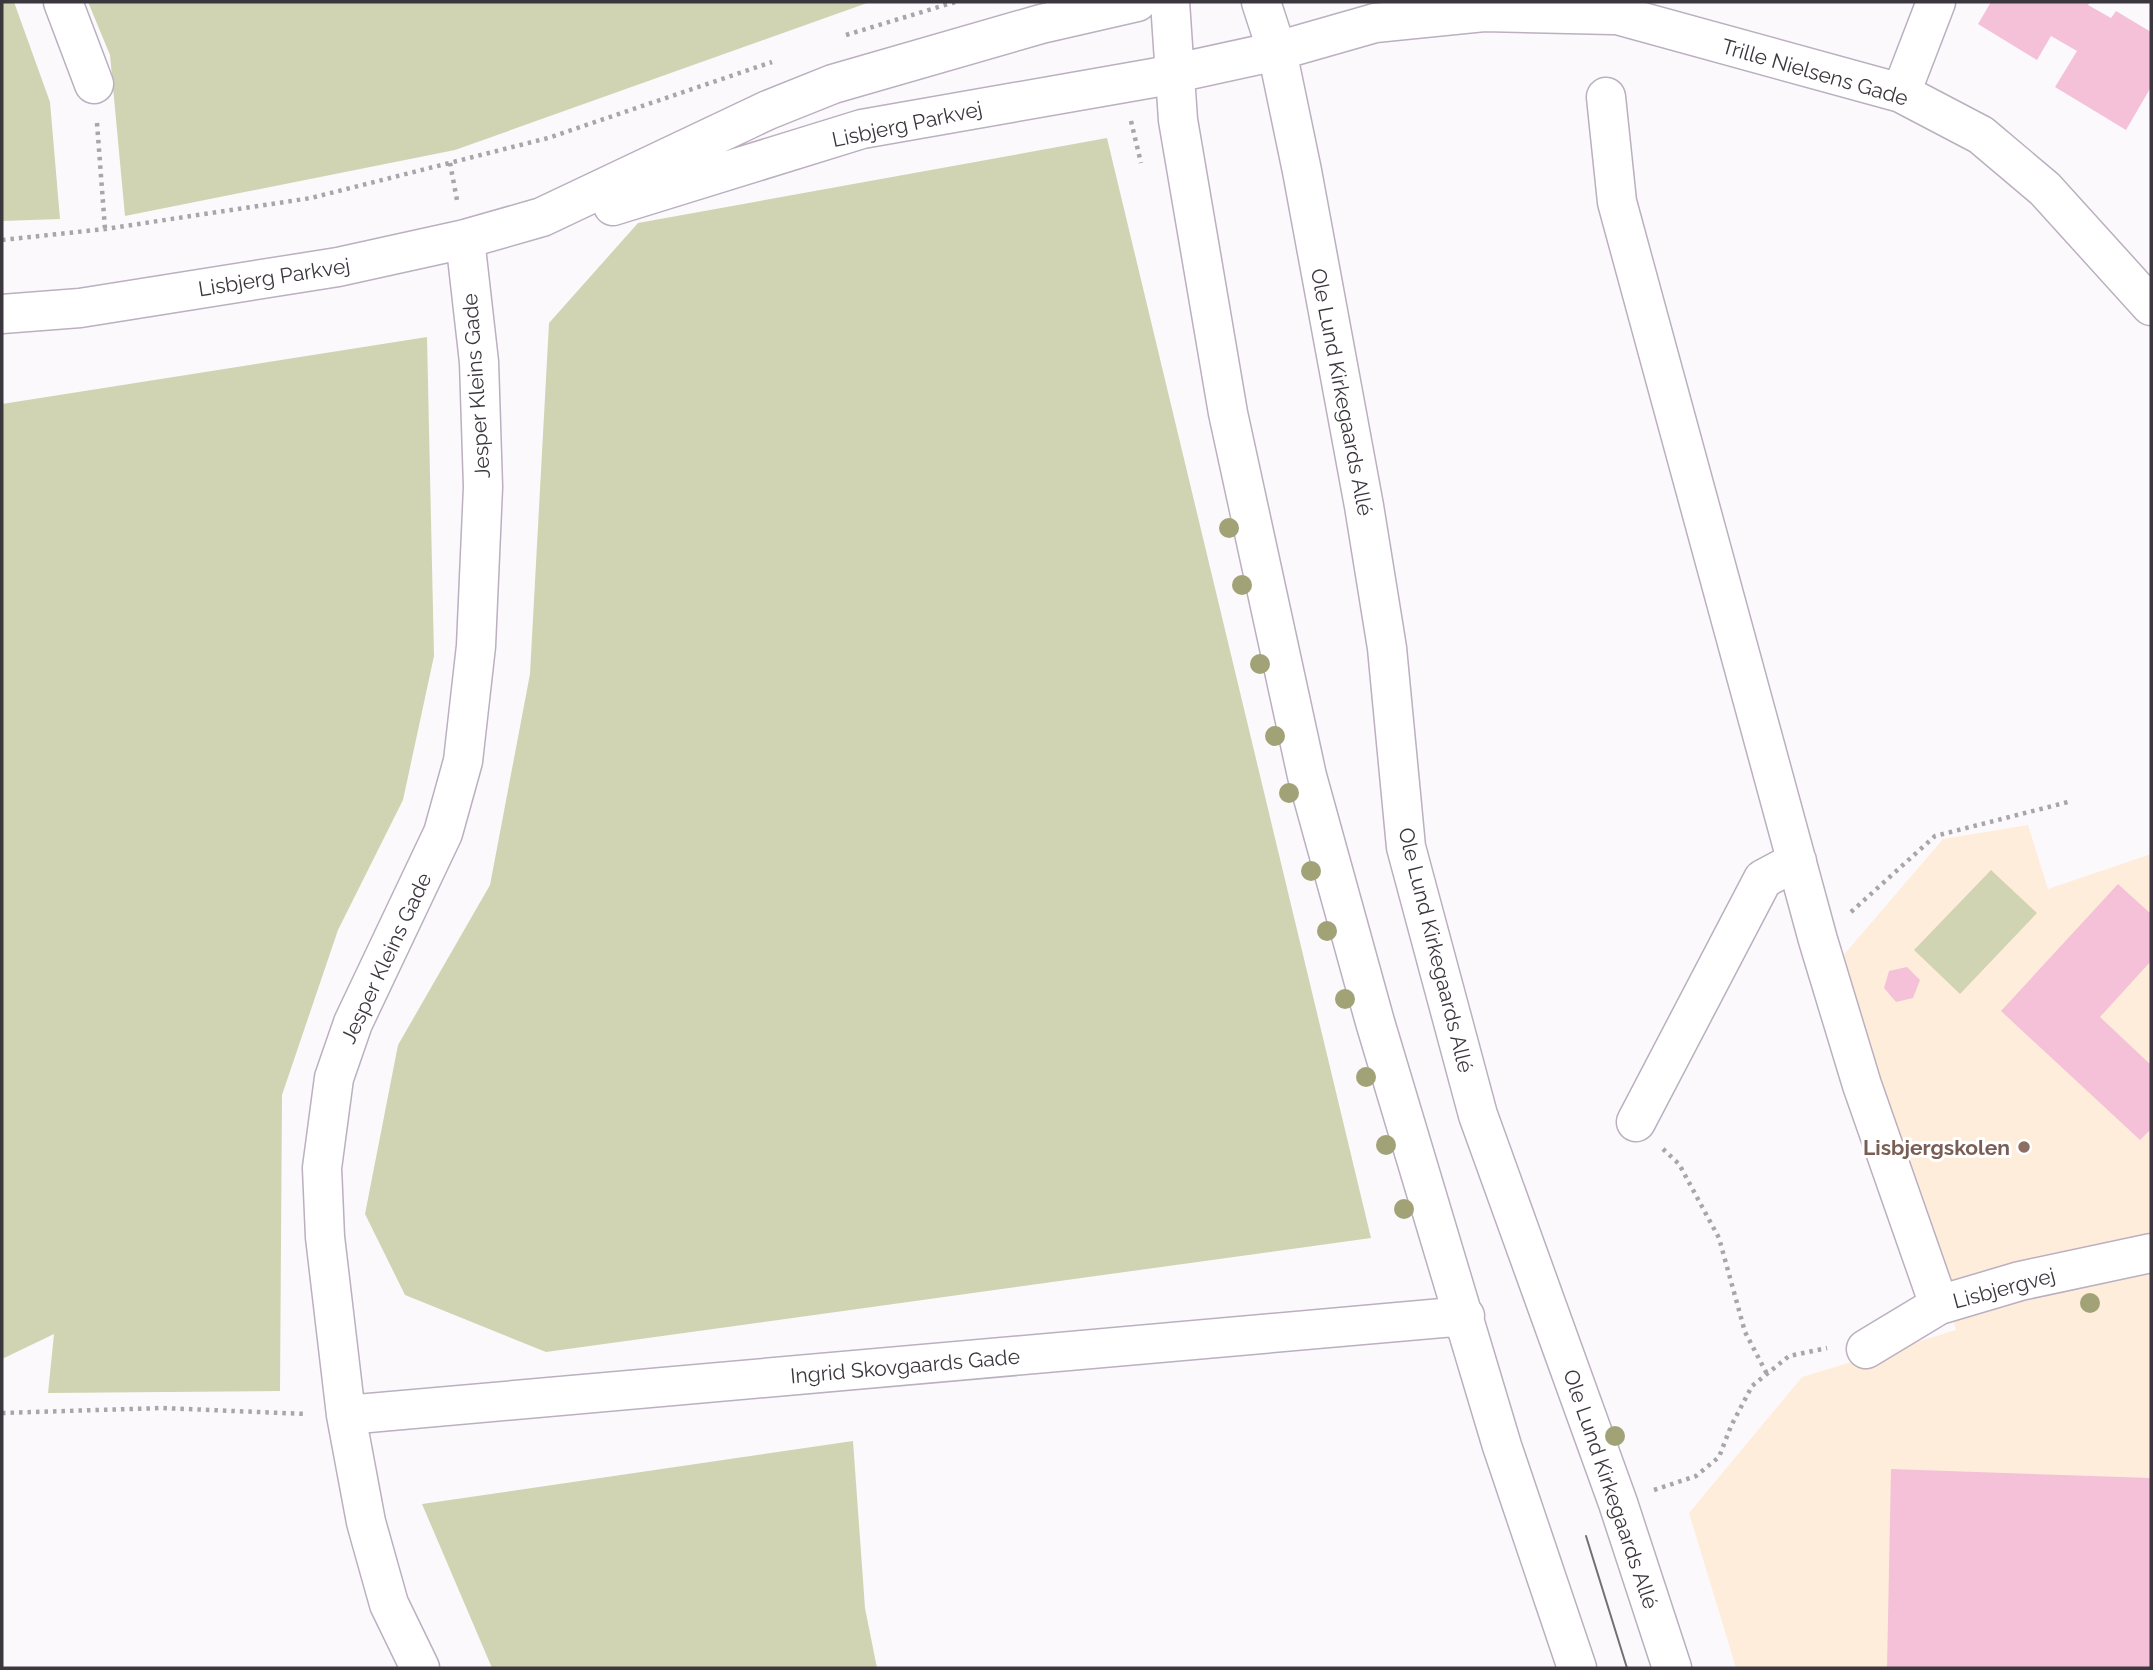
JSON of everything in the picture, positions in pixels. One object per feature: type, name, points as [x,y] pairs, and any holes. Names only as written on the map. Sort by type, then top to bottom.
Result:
[{"type":"street","points":[[63,2],[93,84]]},
{"type":"street","name":"Lisbjerg Parkvej","points":[[542,217],[768,110],[833,84],[1041,24],[1137,2]]},
{"type":"street","points":[[1170,2],[1178,120],[1228,413],[1304,762],[1375,1022],[1502,1446],[1577,1668]]},
{"type":"street","name":"Ole Lund Kirkegaards Allé","points":[[1261,2],[1277,51],[1371,545],[1387,648],[1406,847],[1478,1115],[1618,1503],[1672,1668]]},
{"type":"street","name":"Trille Nielsens Gade","points":[[1571,2],[1901,93],[1981,135],[2034,180],[2151,306]]},
{"type":"street","points":[[1901,93],[1936,2]]},
{"type":"street","name":"Trille Nielsens Gade","points":[[1277,51],[1375,23],[1484,12],[1612,15]]},
{"type":"street","name":"Lisbjerg Parkvej","points":[[2,314],[80,308],[338,267],[465,239],[542,217],[600,210],[862,129],[1176,73],[1277,51]]},
{"type":"street","points":[[1606,97],[1617,202],[1818,940],[1862,1085],[1939,1305]]},
{"type":"street","name":"Jesper Kleins Gade","points":[[420,1668],[389,1604],[366,1522],[346,1415],[324,1223],[322,1168],[334,1078],[353,1023],[443,833],[463,761],[476,646],[483,487],[479,362],[465,239]]},
{"type":"street","points":[[1636,1122],[1763,879],[1797,861]]},
{"type":"street","name":"Lisbjergvej","points":[[1866,1349],[1939,1305],[2020,1281],[2151,1253]]},
{"type":"street","name":"Ingrid Skovgaards Gade","points":[[346,1415],[1465,1316]]},
{"type":"path","points":[[842,37],[955,2]]},
{"type":"path","points":[[2,240],[105,229],[324,195],[548,138],[776,60]]},
{"type":"path","points":[[93,84],[105,229]]},
{"type":"path","points":[[1818,940],[1936,836],[2072,801]]},
{"type":"path","points":[[1636,1122],[1679,1164],[1719,1238],[1745,1332],[1767,1374]]},
{"type":"path","points":[[1646,1480],[1650,1492],[1696,1476],[1719,1457],[1731,1426],[1752,1387],[1789,1356],[1835,1347],[1866,1349]]},
{"type":"path","points":[[2,1413],[162,1408],[346,1415]]},
{"type":"shaded area","name":"Lisbjergskolen","points":[[2028,825],[2048,889],[2151,854],[2151,1668],[1736,1668],[1689,1513],[1802,1377],[1956,1330],[1835,965],[1943,839]]},
{"type":"green space","points":[[2,2],[14,2],[50,102],[60,219],[2,221]]},
{"type":"green space","points":[[88,2],[870,2],[455,150],[125,216],[110,55]]},
{"type":"green space","points":[[1107,138],[1371,1238],[546,1352],[405,1295],[365,1214],[398,1045],[490,885],[530,674],[549,323],[638,223]]},
{"type":"green space","points":[[427,337],[434,656],[403,800],[338,930],[282,1095],[280,1391],[48,1393],[54,1334],[2,1359],[2,404]]},
{"type":"green space","points":[[1991,870],[2037,913],[1960,994],[1914,950]]},
{"type":"green space","points":[[853,1441],[865,1608],[877,1668],[492,1668],[422,1504]]},
{"type":"building","points":[[1991,2],[2090,2],[2088,5],[2111,18],[2116,11],[2151,32],[2151,87],[2126,130],[2055,87],[2077,51],[2051,36],[2037,60],[1978,24]]},
{"type":"building","points":[[2118,884],[2151,914],[2151,961],[2100,1017],[2151,1065],[2151,1129],[2140,1140],[2001,1011]]},
{"type":"building","points":[[1907,967],[1920,980],[1913,998],[1896,1002],[1884,988],[1889,971]]},
{"type":"building","points":[[1891,1469],[2151,1478],[2151,1668],[1887,1668]]},
{"type":"tram line","points":[[1586,1536],[1627,1668]]},
{"type":"place","name":"Lisbjergskolen","points":[[2024,1147]]}]
